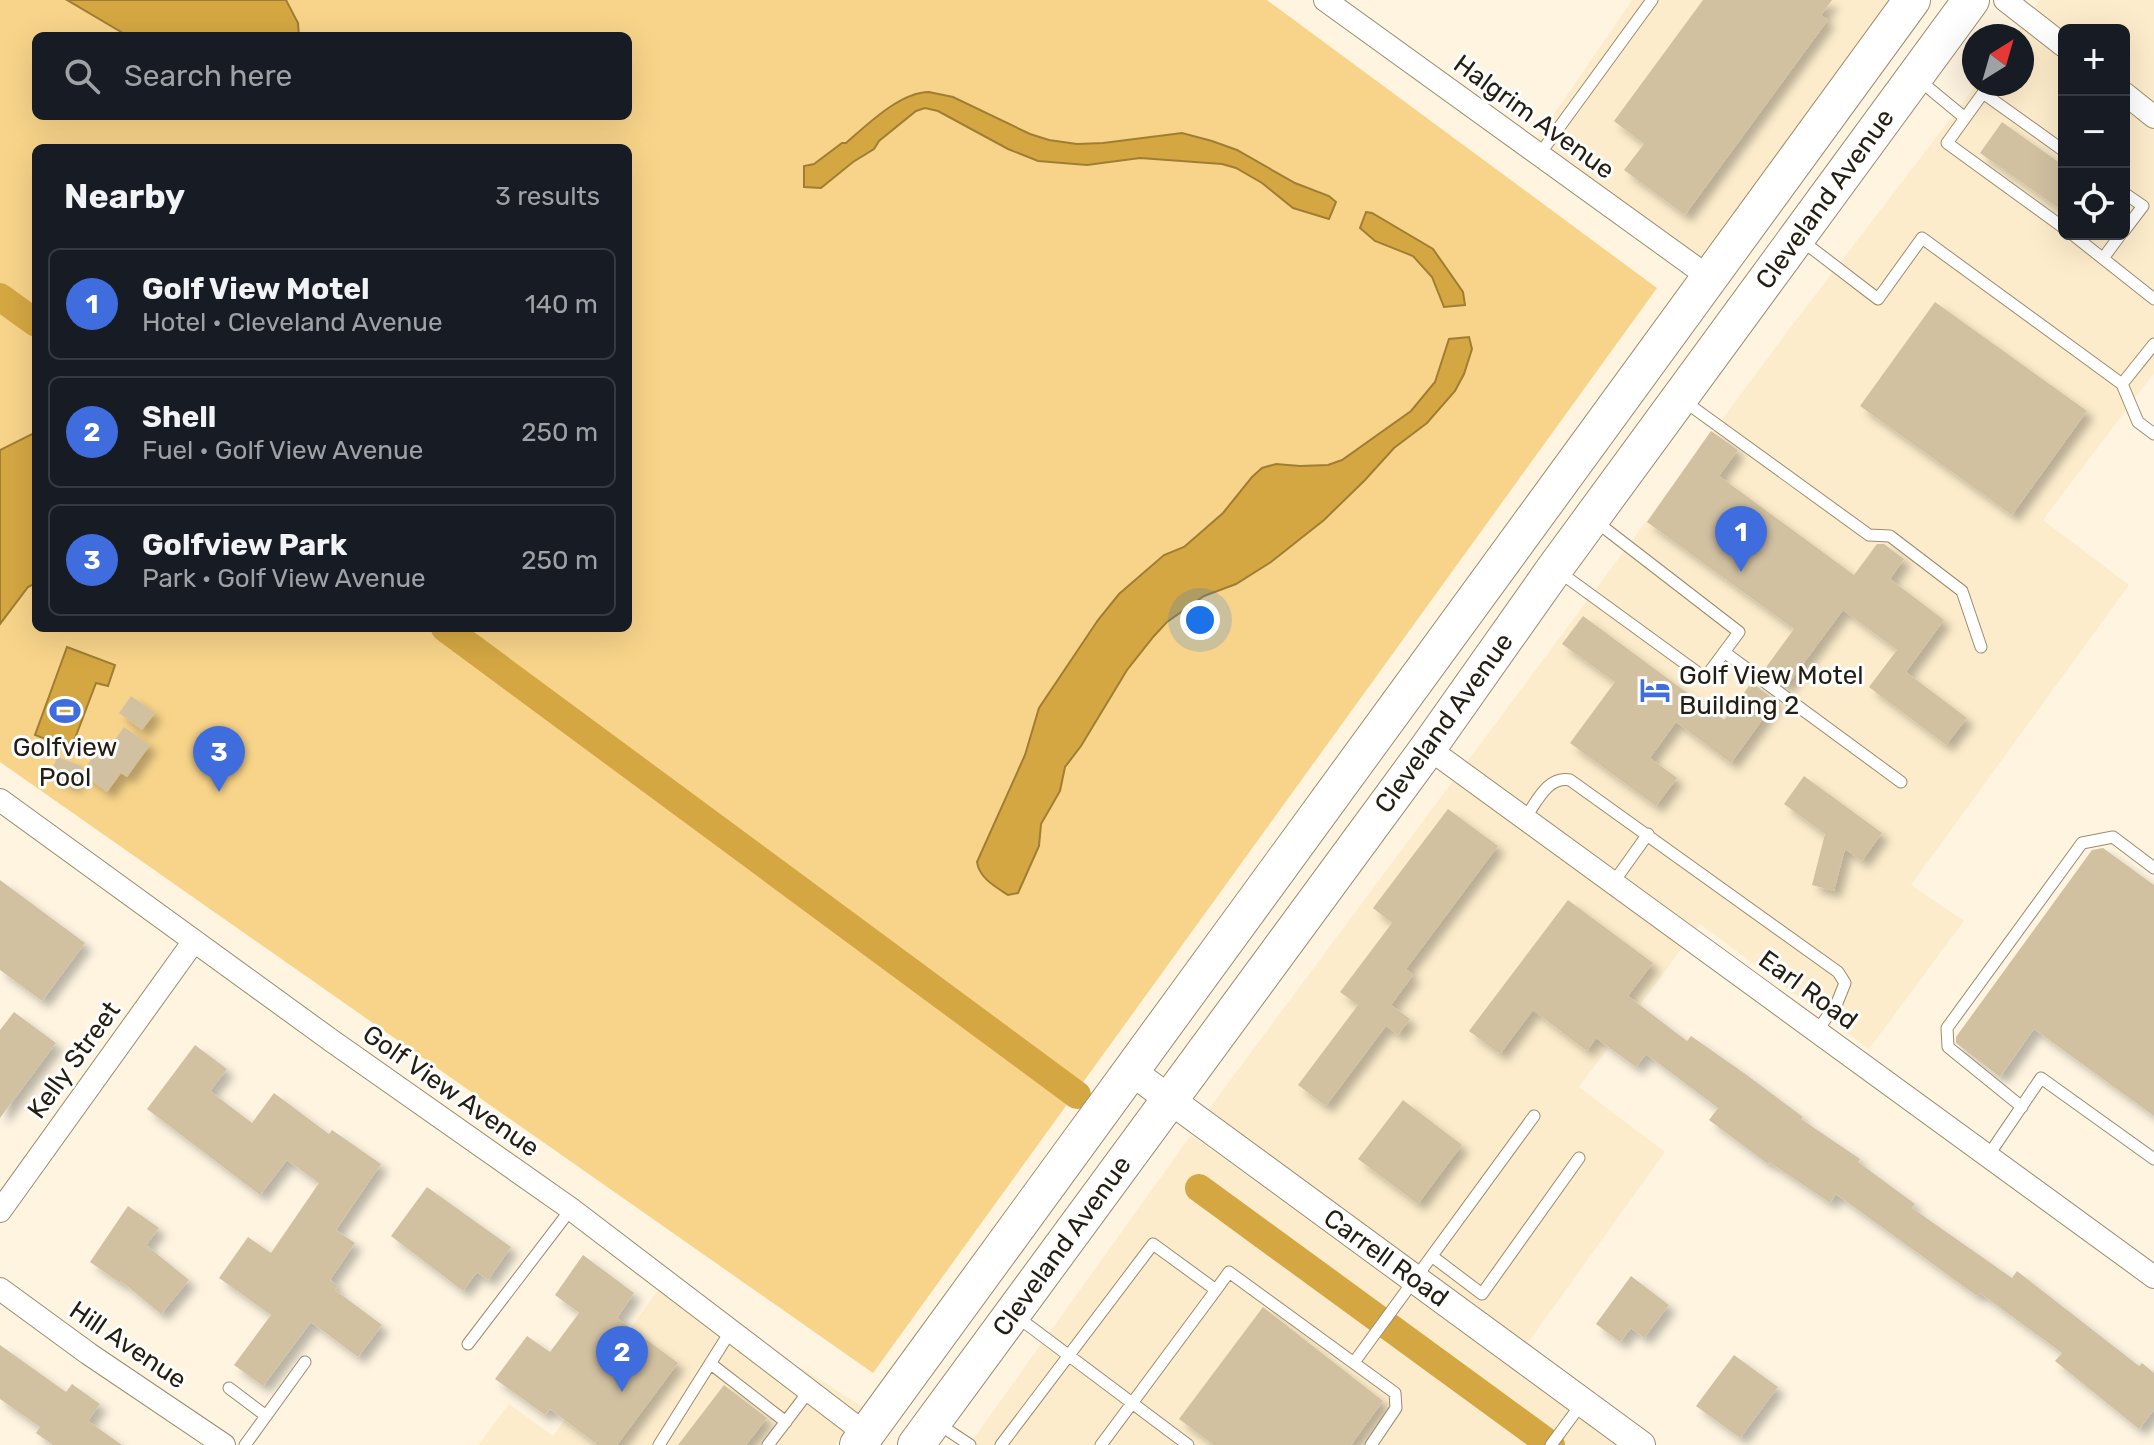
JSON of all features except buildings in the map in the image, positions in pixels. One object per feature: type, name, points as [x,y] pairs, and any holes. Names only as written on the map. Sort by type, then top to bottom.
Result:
[{"type":"main road","name":"Cleveland Avenue","points":[[862,1440],[1912,0]]},
{"type":"main road","name":"Cleveland Avenue","points":[[924,1433],[1428,748],[1555,568],[1971,0]]},
{"type":"main road","points":[[1680,398],[1702,344],[1710,278]]},
{"type":"street","name":"Halgrim Avenue","points":[[1325,0],[1710,278]]},
{"type":"street","points":[[2005,0],[2058,41]]},
{"type":"street","points":[[2128,96],[2154,117]]},
{"type":"street","name":"Earl Road","points":[[1428,748],[2154,1277]]},
{"type":"street","name":"Golf View Avenue","points":[[0,800],[571,1209],[809,1391],[862,1440]]},
{"type":"street","name":"Kelly Street","points":[[0,1211],[194,941]]},
{"type":"street","name":"Carrell Road","points":[[1131,1071],[1417,1280],[1576,1411],[1641,1445]]},
{"type":"street","name":"Hill Avenue","points":[[0,1289],[89,1354],[224,1445]]},
{"type":"lane","points":[[1539,155],[1652,0]]},
{"type":"lane","points":[[1915,77],[1965,118]]},
{"type":"lane","points":[[2058,147],[1983,93],[1947,143],[2058,224]]},
{"type":"lane","points":[[2130,197],[2143,206],[2130,223]]},
{"type":"lane","points":[[1797,237],[1878,299],[1922,238],[2122,384],[2138,422],[2154,434]]},
{"type":"lane","points":[[2080,240],[2154,299]]},
{"type":"lane","points":[[2104,257],[2117,240]]},
{"type":"lane","points":[[2122,384],[2154,344]]},
{"type":"lane","points":[[1680,398],[1869,535],[1890,536],[1962,591],[1981,647]]},
{"type":"lane","points":[[1555,568],[1705,678],[1739,632],[1592,518]]},
{"type":"lane","points":[[1724,652],[1901,782]]},
{"type":"lane","points":[[1525,818],[1552,782],[1561,778],[1570,780],[1838,972],[1845,983],[1837,1003],[1817,1031]]},
{"type":"lane","points":[[1613,883],[1648,834]]},
{"type":"lane","points":[[2022,1107],[1948,1047],[1947,1028],[2082,843],[2113,837],[2154,868]]},
{"type":"lane","points":[[1988,1156],[2041,1078],[2154,1159]]},
{"type":"lane","points":[[1355,1361],[1534,1116]]},
{"type":"lane","points":[[1433,1257],[1482,1294],[1579,1158]]},
{"type":"lane","points":[[468,1344],[571,1209]]},
{"type":"lane","points":[[1001,1445],[1153,1244],[1216,1290]]},
{"type":"lane","points":[[1101,1445],[1229,1272],[1395,1393],[1396,1408],[1371,1445]]},
{"type":"lane","points":[[1012,1313],[1188,1445]]},
{"type":"lane","points":[[659,1445],[730,1332]]},
{"type":"lane","points":[[245,1445],[305,1362]]},
{"type":"lane","points":[[711,1364],[786,1422]]},
{"type":"lane","points":[[229,1388],[266,1416]]},
{"type":"lane","points":[[768,1445],[809,1391]]},
{"type":"lane","points":[[1551,1445],[1576,1411]]},
{"type":"lane","points":[[924,1433],[970,1445]]},
{"type":"shaded area","points":[[0,0],[1267,0],[1657,288],[873,1373],[0,762]]},
{"type":"shaded area","points":[[67,0],[286,0],[298,23],[299,32],[121,32]]},
{"type":"shaded area","points":[[1632,0],[1897,0],[1698,267],[1531,148]]},
{"type":"shaded area","points":[[2040,0],[2154,0],[2154,373],[2043,520],[2129,585],[1911,885],[1964,921],[1869,1049],[1700,924],[1579,1087],[1665,1152],[1527,1344],[1208,1110],[1787,332],[1968,96],[2034,96],[2034,24],[2023,24]]},
{"type":"shaded area","points":[[918,93],[953,97],[1049,140],[1077,144],[1103,143],[1182,133],[1212,141],[1237,150],[1336,202],[1329,219],[1293,208],[1262,183],[1222,164],[1140,158],[1087,165],[1038,161],[1008,149],[938,111],[925,108],[916,111],[879,141],[874,149],[821,188],[804,187],[804,166],[814,164],[846,143],[896,103]]},
{"type":"shaded area","points":[[1366,212],[1433,249],[1463,292],[1465,305],[1444,307],[1432,277],[1413,256],[1375,241],[1360,228]]},
{"type":"shaded area","points":[[1469,337],[1472,349],[1464,374],[1455,391],[1427,423],[1394,448],[1324,520],[1271,562],[1236,584],[1204,596],[1167,622],[1154,636],[1127,670],[1065,767],[1060,791],[1041,824],[1039,846],[1018,893],[1008,895],[989,882],[977,862],[1025,755],[1039,708],[1119,594],[1164,555],[1184,547],[1223,513],[1262,468],[1276,464],[1328,465],[1342,460],[1411,411],[1435,382],[1449,339]]},
{"type":"shaded area","points":[[32,434],[32,585],[0,624],[0,450]]},
{"type":"shaded area","name":"Golfview Pool","points":[[67,647],[115,665],[108,686],[96,683],[71,749],[35,735]]},
{"type":"shaded area","points":[[1191,1135],[1616,1445],[969,1445]]},
{"type":"shaded area","points":[[664,1282],[863,1407],[835,1445],[478,1445],[509,1404],[553,1436]]},
{"type":"waterway","points":[[0,297],[32,320]]},
{"type":"waterway","points":[[450,632],[1077,1095]]},
{"type":"waterway","points":[[1199,1188],[1551,1445]]},
{"type":"place","name":"Golf View Motel","points":[[1741,572]]},
{"type":"place","name":"Golf View Motel Building 2","points":[[1655,690]]},
{"type":"place","name":"Golfview Pool","points":[[65,711]]},
{"type":"place","name":"Golfview Park","points":[[219,792]]},
{"type":"place","name":"Shell","points":[[622,1392]]}]
